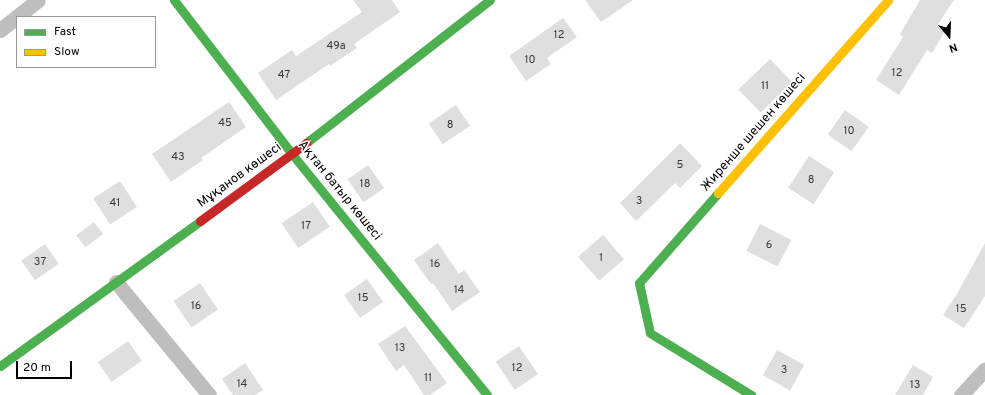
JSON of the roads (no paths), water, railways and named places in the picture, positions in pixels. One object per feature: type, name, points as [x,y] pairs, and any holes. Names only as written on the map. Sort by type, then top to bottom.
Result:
[{"type":"street","points":[[18,16],[38,0]]},
{"type":"street","name":"Ақтан батыр көшесі","points":[[174,0],[292,154],[487,395]]},
{"type":"street","name":"Мұқанов көшесі","points":[[0,366],[292,154],[490,0]]},
{"type":"street","name":"Жиренше шешен көшесі","points":[[751,395],[650,333],[639,283],[888,0]]},
{"type":"street","points":[[0,30],[16,17]]},
{"type":"street","points":[[116,282],[209,395]]},
{"type":"street","points":[[961,395],[985,369]]}]
